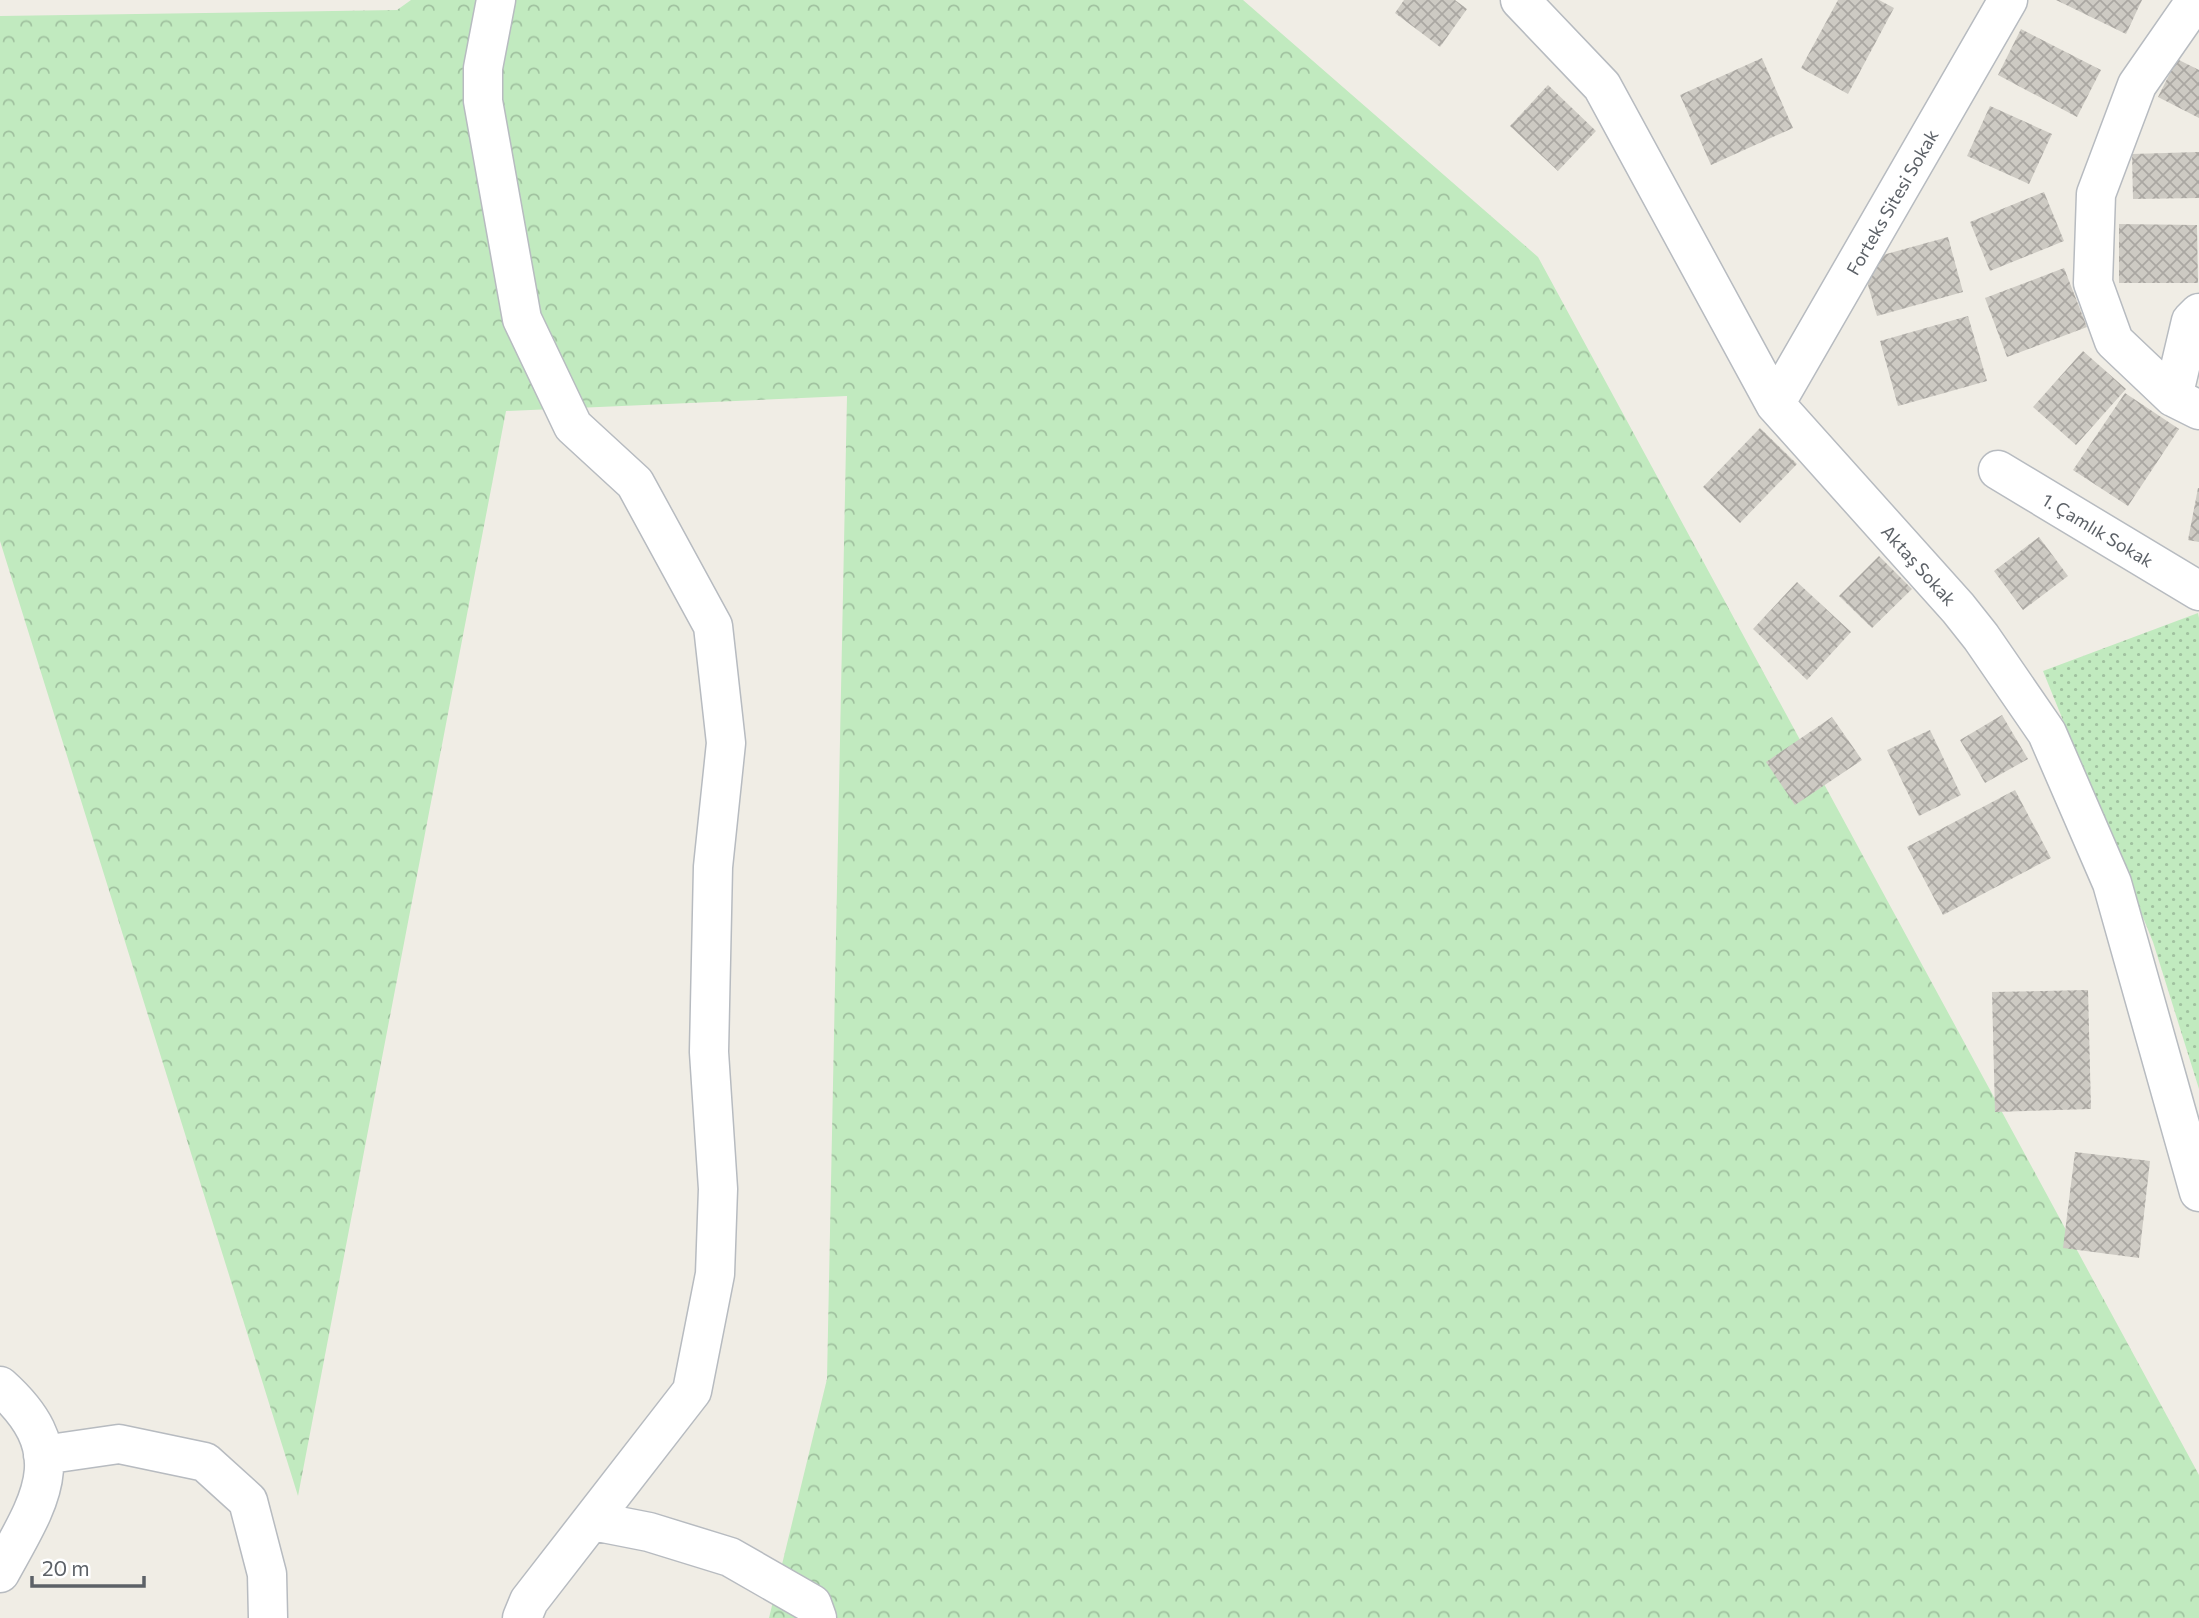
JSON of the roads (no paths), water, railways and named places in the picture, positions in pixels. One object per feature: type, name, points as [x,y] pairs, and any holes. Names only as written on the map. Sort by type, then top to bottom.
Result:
[{"type":"street","points":[[496,0],[483,68],[484,101],[522,319],[573,426],[635,483],[713,626],[726,743],[713,867],[709,1052],[718,1189],[715,1274],[692,1391],[529,1601],[522,1618]]},
{"type":"street","name":"Aktaş Sokak","points":[[1520,0],[1602,86],[1776,404],[1981,637],[2048,733],[2112,883],[2199,1192]]},
{"type":"street","name":"Forteks Sitesi Sokak","points":[[1776,404],[2008,0]]},
{"type":"street","points":[[2186,404],[2114,341],[2093,283],[2096,194],[2137,85],[2196,0]]},
{"type":"street","points":[[2186,404],[2192,321],[2199,313]]},
{"type":"street","name":"1. Çamlık Sokak","points":[[1997,470],[2199,591]]},
{"type":"street","points":[[0,1386],[23,1406],[32,1421],[43,1455],[40,1499],[0,1573]]},
{"type":"street","points":[[43,1455],[120,1444],[205,1462],[248,1501],[267,1574],[268,1618]]},
{"type":"street","points":[[593,1521],[649,1532],[730,1557],[812,1604],[817,1618]]}]
